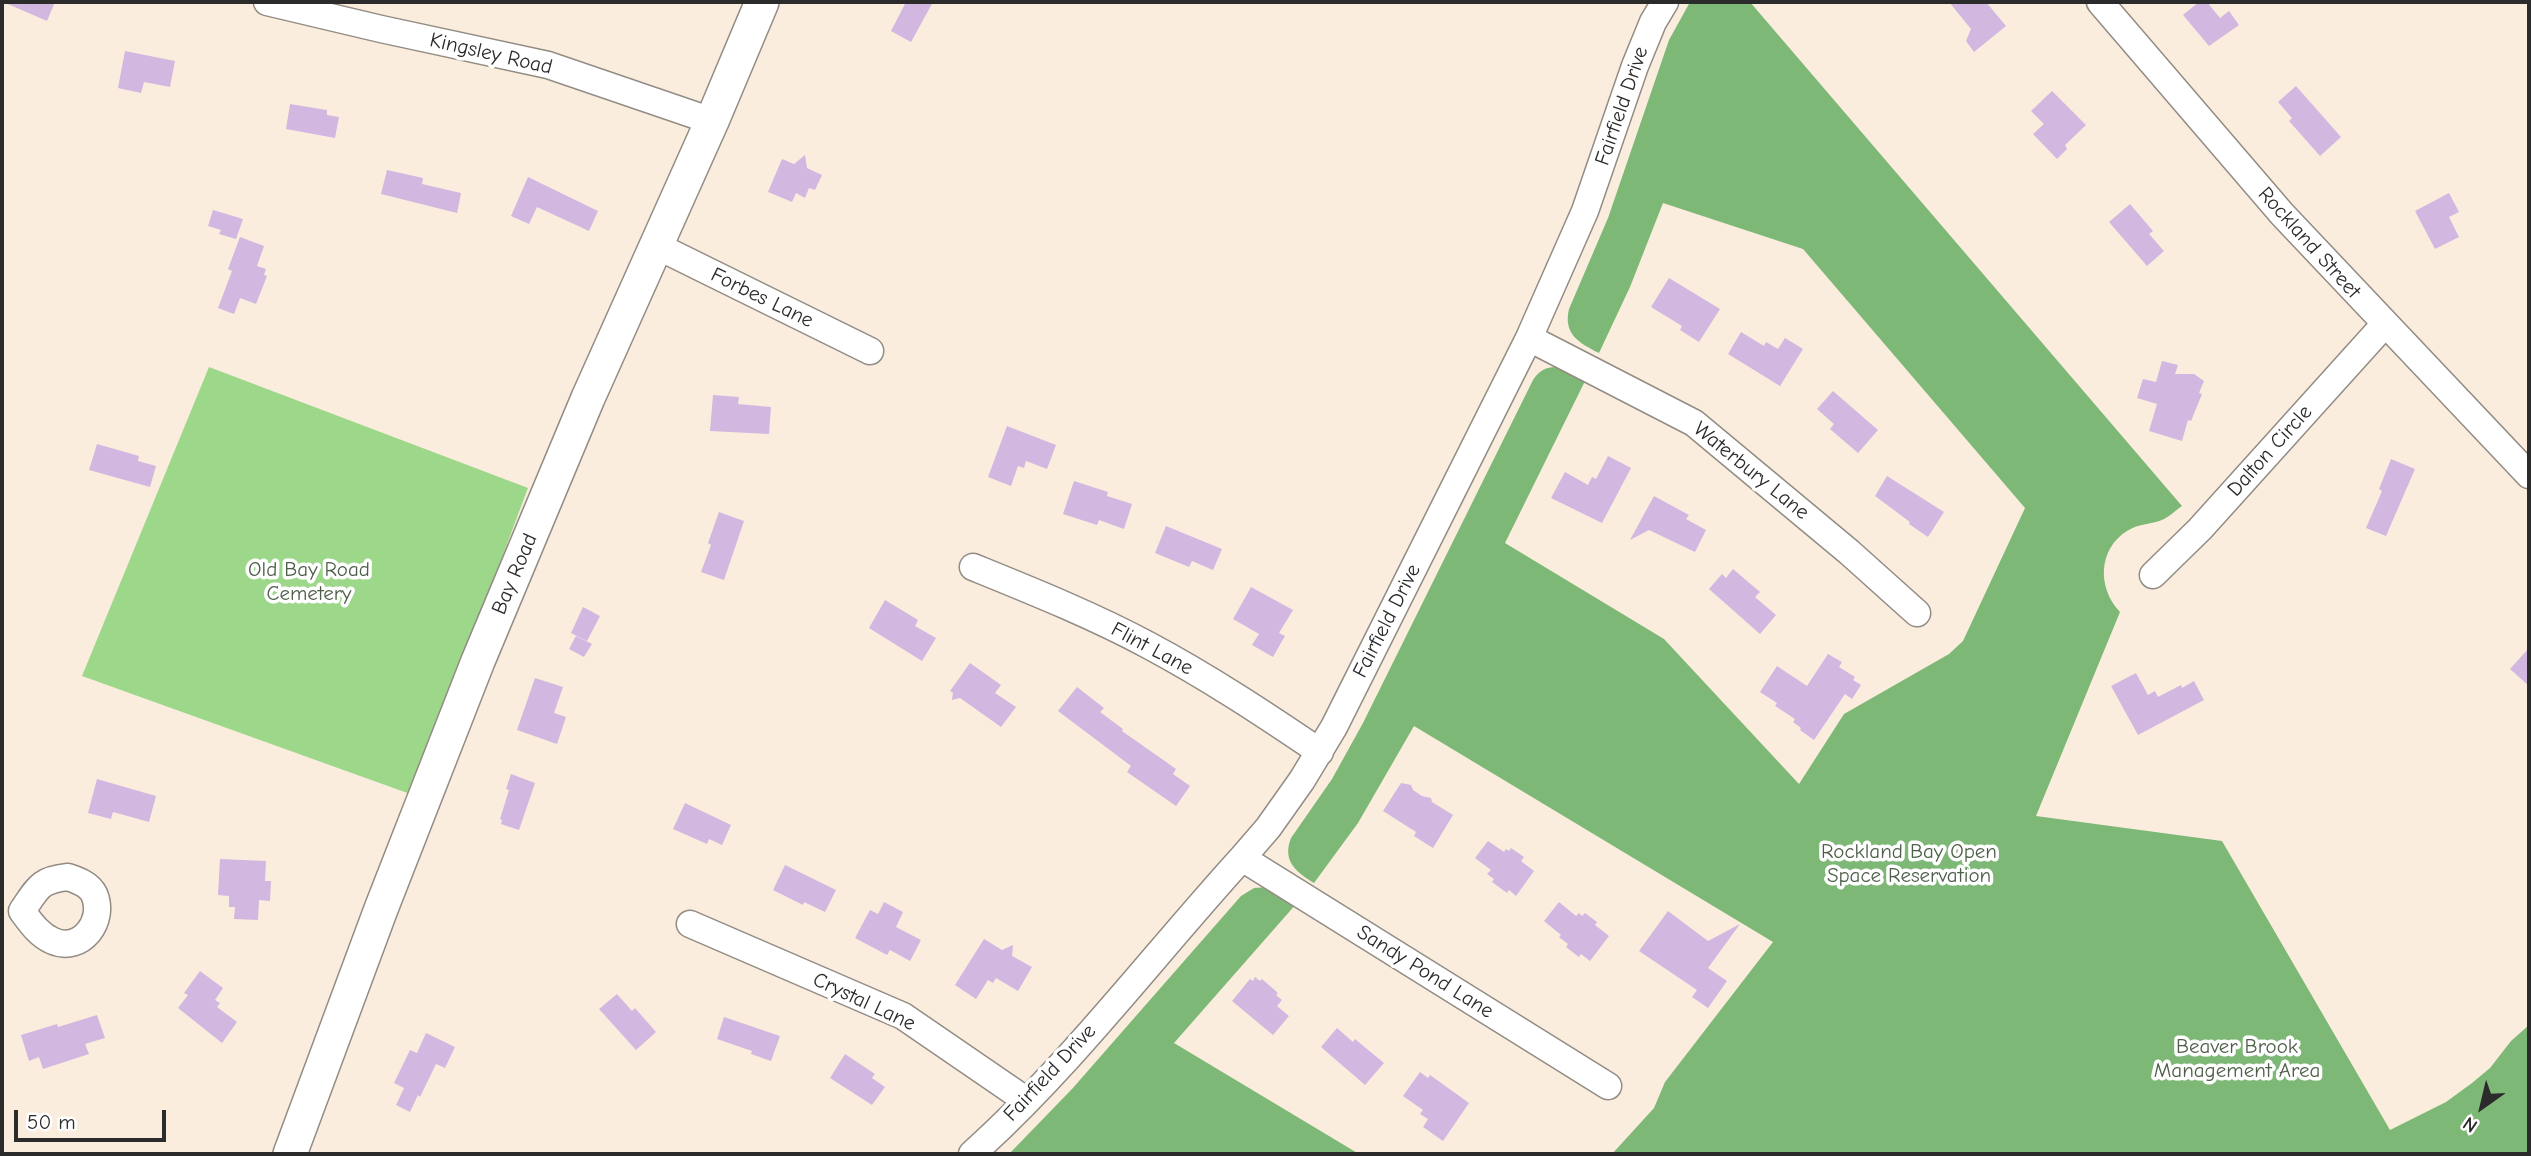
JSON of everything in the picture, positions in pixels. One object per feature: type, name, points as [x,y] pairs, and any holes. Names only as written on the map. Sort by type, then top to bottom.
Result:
[{"type":"main road","name":"Bay Road","points":[[290,1154],[381,909],[478,661],[588,398],[762,2]]},
{"type":"street","name":"Kingsley Road","points":[[267,2],[316,7],[548,65],[712,121]]},
{"type":"street","name":"Fairfield Drive","points":[[971,1154],[1027,1101],[1242,858],[1268,828],[1320,752],[1529,338],[1585,211],[1639,55],[1665,2]]},
{"type":"street","name":"Rockland Street","points":[[2100,2],[2230,155],[2384,325],[2529,475]]},
{"type":"street","name":"Forbes Lane","points":[[655,245],[870,351]]},
{"type":"street","name":"Dalton Circle","points":[[2152,575],[2200,529],[2384,325]]},
{"type":"street","name":"Waterbury Lane","points":[[1529,338],[1694,423],[1917,613]]},
{"type":"street","name":"Flint Lane","points":[[974,567],[1078,610],[1148,645],[1237,696],[1320,752]]},
{"type":"street","name":"Sandy Pond Lane","points":[[1242,858],[1608,1086]]},
{"type":"street","name":"Crystal Lane","points":[[690,924],[903,1016],[1027,1101]]},
{"type":"green space","name":"Rockland Bay Open Space Reservation","points":[[1690,2],[1750,2],[2182,506],[2164,519],[2127,531],[2110,548],[2104,569],[2104,581],[2107,592],[2120,612],[2036,816],[2222,841],[2390,1130],[2446,1102],[2472,1083],[2490,1068],[2511,1041],[2529,1025],[2529,1154],[1612,1154],[1654,1108],[1665,1082],[1773,942],[1414,726],[1358,823],[1314,883],[1292,865],[1288,853],[1291,838],[1332,779],[1363,723],[1533,380],[1545,369],[1558,367],[1587,377],[1505,543],[1664,639],[1799,784],[1844,714],[1949,654],[1963,641],[2025,508],[1803,249],[1663,203],[1630,287],[1599,353],[1574,337],[1568,325],[1569,309],[1608,218],[1669,40]]},
{"type":"green space","name":"Old Bay Road Cemetery","points":[[209,367],[528,488],[413,795],[82,676]]},
{"type":"green space","points":[[1267,887],[1297,903],[1174,1043],[1359,1154],[1009,1154],[1072,1089],[1241,896],[1254,888]]},
{"type":"building","points":[[3,2],[55,2],[47,21]]},
{"type":"building","points":[[906,2],[933,2],[911,42],[891,31]]},
{"type":"building","points":[[1949,2],[1986,2],[2006,26],[1974,52],[1966,41],[1971,29]]},
{"type":"building","points":[[2199,2],[2207,2],[2220,18],[2229,11],[2239,25],[2209,46],[2183,15]]},
{"type":"building","points":[[125,51],[175,61],[170,87],[144,82],[141,93],[118,88]]},
{"type":"building","points":[[2296,86],[2341,137],[2320,156],[2289,121],[2292,118],[2278,102]]},
{"type":"building","points":[[2052,91],[2086,125],[2065,145],[2067,149],[2057,159],[2033,134],[2044,124],[2031,111]]},
{"type":"building","points":[[290,104],[327,110],[327,115],[339,117],[335,138],[286,129]]},
{"type":"building","points":[[805,155],[807,168],[822,175],[815,190],[809,188],[805,198],[796,193],[792,202],[768,192],[782,159],[794,164]]},
{"type":"building","points":[[387,170],[423,178],[422,184],[461,193],[457,213],[381,194]]},
{"type":"building","points":[[528,177],[598,211],[589,231],[537,207],[529,224],[511,216]]},
{"type":"building","points":[[2449,193],[2459,212],[2449,217],[2459,237],[2435,249],[2415,211]]},
{"type":"building","points":[[2130,204],[2153,231],[2149,234],[2164,251],[2147,266],[2109,222]]},
{"type":"building","points":[[213,210],[243,219],[236,239],[219,234],[221,230],[208,226]]},
{"type":"building","points":[[240,237],[264,246],[257,266],[266,269],[264,275],[267,276],[256,304],[240,298],[234,314],[218,308],[232,271],[228,269]]},
{"type":"building","points":[[1669,278],[1720,309],[1699,342],[1680,330],[1682,326],[1651,307]]},
{"type":"building","points":[[1741,332],[1764,346],[1766,342],[1778,349],[1785,338],[1803,349],[1780,386],[1728,354]]},
{"type":"building","points":[[2162,361],[2178,365],[2175,374],[2194,374],[2204,381],[2199,393],[2202,394],[2191,421],[2188,420],[2182,441],[2149,431],[2157,404],[2137,398],[2143,379],[2156,382]]},
{"type":"building","points":[[1833,391],[1878,430],[1858,453],[1830,429],[1834,424],[1817,409]]},
{"type":"building","points":[[713,395],[739,397],[738,404],[771,407],[769,434],[710,431]]},
{"type":"building","points":[[1007,426],[1056,445],[1047,469],[1026,461],[1024,468],[1018,466],[1011,486],[988,477]]},
{"type":"building","points":[[97,444],[139,456],[138,461],[156,466],[150,487],[89,470]]},
{"type":"building","points":[[1608,456],[1631,468],[1602,523],[1551,498],[1565,472],[1588,485],[1592,477],[1596,479]]},
{"type":"building","points":[[2391,459],[2415,469],[2386,536],[2366,528],[2382,491],[2379,489]]},
{"type":"building","points":[[1887,476],[1944,512],[1928,537],[1875,496]]},
{"type":"building","points":[[1074,481],[1108,492],[1107,496],[1132,504],[1124,529],[1099,520],[1097,525],[1063,514]]},
{"type":"building","points":[[1654,496],[1689,515],[1686,519],[1706,530],[1695,552],[1649,530],[1630,540]]},
{"type":"building","points":[[719,512],[744,521],[724,580],[701,572]]},
{"type":"building","points":[[1166,526],[1222,549],[1213,570],[1192,561],[1189,567],[1155,553]]},
{"type":"building","points":[[1733,569],[1760,592],[1755,597],[1776,615],[1760,634],[1709,589],[1722,574],[1726,578]]},
{"type":"building","points":[[1251,587],[1293,610],[1279,633],[1285,636],[1273,657],[1252,645],[1259,634],[1233,619]]},
{"type":"building","points":[[885,600],[918,620],[915,626],[936,638],[922,661],[869,628]]},
{"type":"building","points":[[583,607],[600,616],[587,641],[571,633]]},
{"type":"building","points":[[576,636],[592,644],[584,657],[569,649]]},
{"type":"building","points":[[2529,648],[2529,686],[2510,669]]},
{"type":"building","points":[[1828,654],[1842,662],[1839,667],[1855,677],[1853,680],[1861,685],[1852,699],[1845,694],[1814,740],[1800,730],[1793,722],[1795,719],[1775,706],[1777,703],[1760,692],[1777,666],[1807,686]]},
{"type":"building","points":[[970,663],[1001,685],[995,693],[1016,707],[1001,727],[960,698],[952,700],[953,693],[950,691]]},
{"type":"building","points":[[2136,673],[2148,695],[2155,691],[2158,697],[2194,681],[2204,700],[2138,735],[2111,686]]},
{"type":"building","points":[[535,678],[563,687],[554,713],[566,717],[557,744],[517,730]]},
{"type":"building","points":[[1077,687],[1104,708],[1100,712],[1123,729],[1122,731],[1176,769],[1173,774],[1190,786],[1176,806],[1127,772],[1131,766],[1058,711]]},
{"type":"building","points":[[511,774],[535,783],[519,830],[501,824],[500,819]]},
{"type":"building","points":[[97,779],[156,796],[149,822],[113,812],[111,819],[88,813]]},
{"type":"building","points":[[1401,783],[1411,785],[1413,790],[1431,798],[1432,802],[1453,815],[1433,848],[1414,836],[1416,832],[1383,811]]},
{"type":"building","points":[[685,803],[731,825],[722,845],[709,839],[707,844],[673,829]]},
{"type":"building","points":[[1488,841],[1504,852],[1511,848],[1524,857],[1521,861],[1534,871],[1516,896],[1492,882],[1494,879],[1487,874],[1491,870],[1475,858]]},
{"type":"building","points":[[220,859],[266,861],[265,881],[271,881],[270,901],[259,900],[258,920],[234,919],[235,907],[229,907],[229,896],[218,895]]},
{"type":"building","points":[[785,865],[836,890],[825,912],[804,902],[803,905],[773,890]]},
{"type":"building","points":[[884,902],[903,912],[896,927],[921,940],[910,961],[890,950],[887,955],[855,938],[870,910],[878,914]]},
{"type":"building","points":[[1559,902],[1576,916],[1585,913],[1609,936],[1590,961],[1566,947],[1568,944],[1559,937],[1561,935],[1544,921]]},
{"type":"building","points":[[1668,911],[1708,941],[1740,924],[1708,968],[1727,981],[1708,1008],[1692,997],[1697,990],[1639,951]]},
{"type":"building","points":[[984,939],[1002,950],[1013,945],[1012,956],[1032,967],[1018,991],[996,978],[993,983],[988,980],[976,999],[955,985]]},
{"type":"building","points":[[200,971],[223,988],[215,1000],[220,1003],[217,1007],[237,1022],[222,1043],[178,1008],[188,995],[184,993]]},
{"type":"building","points":[[1255,977],[1260,981],[1262,979],[1278,993],[1276,995],[1282,1000],[1277,1006],[1289,1016],[1273,1035],[1232,1001],[1250,979],[1253,981]]},
{"type":"building","points":[[617,994],[632,1011],[635,1008],[656,1032],[636,1050],[599,1009]]},
{"type":"building","points":[[97,1015],[105,1038],[85,1044],[89,1054],[43,1069],[39,1057],[29,1061],[21,1035]]},
{"type":"building","points":[[724,1017],[780,1036],[771,1061],[717,1039]]},
{"type":"building","points":[[1337,1028],[1384,1063],[1365,1085],[1321,1047]]},
{"type":"building","points":[[426,1033],[455,1047],[445,1068],[436,1064],[410,1112],[396,1105],[404,1088],[394,1083],[410,1050],[417,1053]]},
{"type":"building","points":[[845,1054],[875,1074],[872,1078],[885,1087],[872,1105],[830,1078]]},
{"type":"building","points":[[1420,1072],[1428,1078],[1430,1075],[1469,1103],[1443,1141],[1423,1127],[1428,1119],[1420,1114],[1423,1110],[1403,1096]]},
{"type":"park label","name":"Beaver Brook Management Area","points":[[2237,1059]]}]
